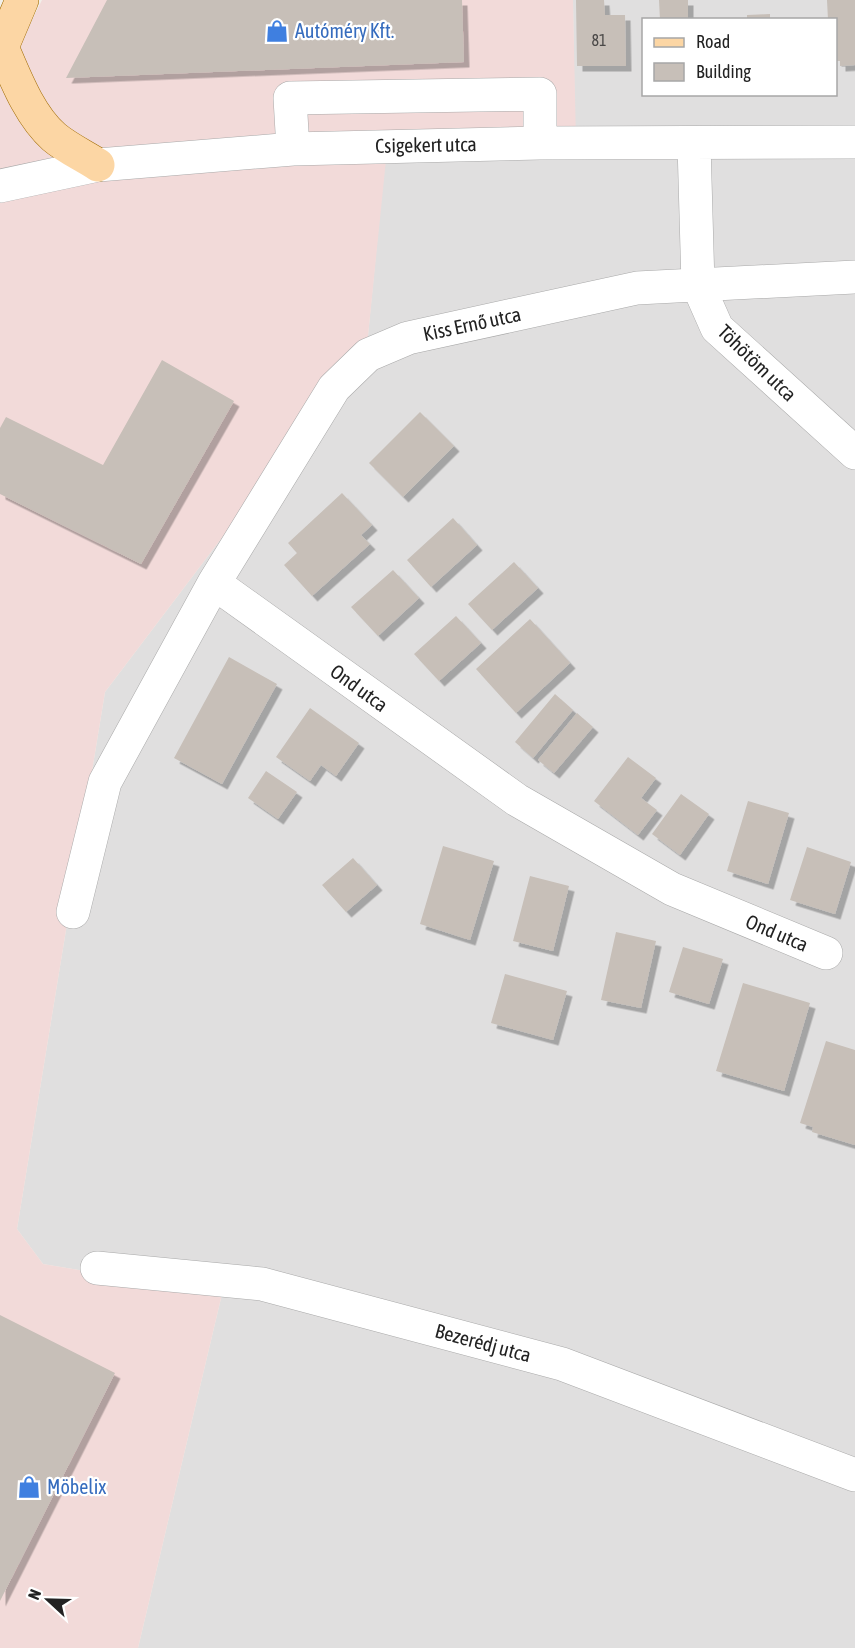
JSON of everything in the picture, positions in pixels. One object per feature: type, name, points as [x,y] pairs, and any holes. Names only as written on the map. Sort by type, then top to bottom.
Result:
[{"type":"main road","points":[[22,0],[1,50],[21,89],[54,137],[99,165]]},
{"type":"street","points":[[293,149],[290,98],[540,94],[540,143]]},
{"type":"street","name":"Csigekert utca","points":[[0,186],[99,165],[293,149],[540,143],[855,142]]},
{"type":"street","name":"Töhötöm utca","points":[[694,144],[698,285],[717,328],[855,453]]},
{"type":"street","name":"Kiss Ernő utca","points":[[213,584],[334,388],[368,355],[408,338],[637,288],[855,277]]},
{"type":"street","points":[[73,912],[105,782],[213,584]]},
{"type":"street","name":"Ond utca","points":[[213,584],[517,800],[672,889],[826,953]]},
{"type":"street","name":"Bezerédj utca","points":[[97,1268],[262,1284],[551,1361],[855,1475]]},
{"type":"shaded area","points":[[42,0],[573,0],[576,143],[387,150],[367,346],[105,692],[17,1229],[43,1264],[222,1294],[138,1648],[0,1648],[0,84]]},
{"type":"shaded area","points":[[573,0],[855,0],[855,1648],[138,1648],[222,1294],[43,1264],[17,1229],[105,692],[367,346],[386,150],[575,143]]},
{"type":"building","name":"Autóméry Kft.","points":[[107,0],[462,0],[464,62],[66,78]]},
{"type":"building","points":[[576,0],[604,0],[605,15],[625,15],[626,66],[577,66]]},
{"type":"building","points":[[659,0],[688,0],[688,18],[660,18]]},
{"type":"building","points":[[827,0],[855,0],[855,65],[840,66],[840,61],[837,61],[837,18],[828,18]]},
{"type":"building","points":[[770,14],[770,18],[747,18],[747,15]]},
{"type":"building","points":[[162,360],[234,401],[141,564],[0,494],[0,428],[6,417],[103,465]]},
{"type":"building","points":[[420,412],[454,446],[403,497],[369,463]]},
{"type":"building","points":[[342,493],[372,525],[361,535],[370,544],[312,596],[284,565],[297,553],[288,543]]},
{"type":"building","points":[[453,518],[477,545],[431,587],[407,560]]},
{"type":"building","points":[[514,562],[538,588],[492,630],[468,604]]},
{"type":"building","points":[[393,570],[419,598],[378,636],[351,607]]},
{"type":"building","points":[[456,616],[481,643],[439,681],[414,654]]},
{"type":"building","points":[[530,619],[570,663],[516,713],[476,669]]},
{"type":"building","points":[[229,657],[277,684],[222,784],[174,758]]},
{"type":"building","points":[[555,694],[573,710],[533,758],[515,742]]},
{"type":"building","points":[[310,708],[359,743],[336,776],[321,765],[310,781],[276,757]]},
{"type":"building","points":[[577,713],[593,727],[554,773],[538,760]]},
{"type":"building","points":[[628,757],[656,778],[641,798],[657,810],[638,835],[594,801]]},
{"type":"building","points":[[266,771],[297,792],[278,819],[248,798]]},
{"type":"building","points":[[681,794],[709,814],[680,855],[652,834]]},
{"type":"building","points":[[748,801],[789,813],[768,884],[727,871]]},
{"type":"building","points":[[443,846],[494,861],[470,940],[420,924]]},
{"type":"building","points":[[807,847],[851,862],[835,914],[790,900]]},
{"type":"building","points":[[353,858],[377,885],[346,912],[322,885]]},
{"type":"building","points":[[530,876],[569,886],[553,951],[513,941]]},
{"type":"building","points":[[616,932],[656,941],[641,1008],[601,1000]]},
{"type":"building","points":[[683,947],[723,959],[709,1004],[669,992]]},
{"type":"building","points":[[505,974],[567,991],[553,1040],[491,1023]]},
{"type":"building","points":[[743,983],[810,1003],[784,1091],[716,1071]]},
{"type":"building","points":[[826,1041],[855,1050],[855,1145],[812,1132],[813,1127],[800,1123]]},
{"type":"building","name":"Möbelix","points":[[0,1315],[115,1373],[0,1601]]},
{"type":"place","name":"Autóméry Kft.","points":[[277,31]]},
{"type":"place","name":"Möbelix","points":[[29,1487]]}]
